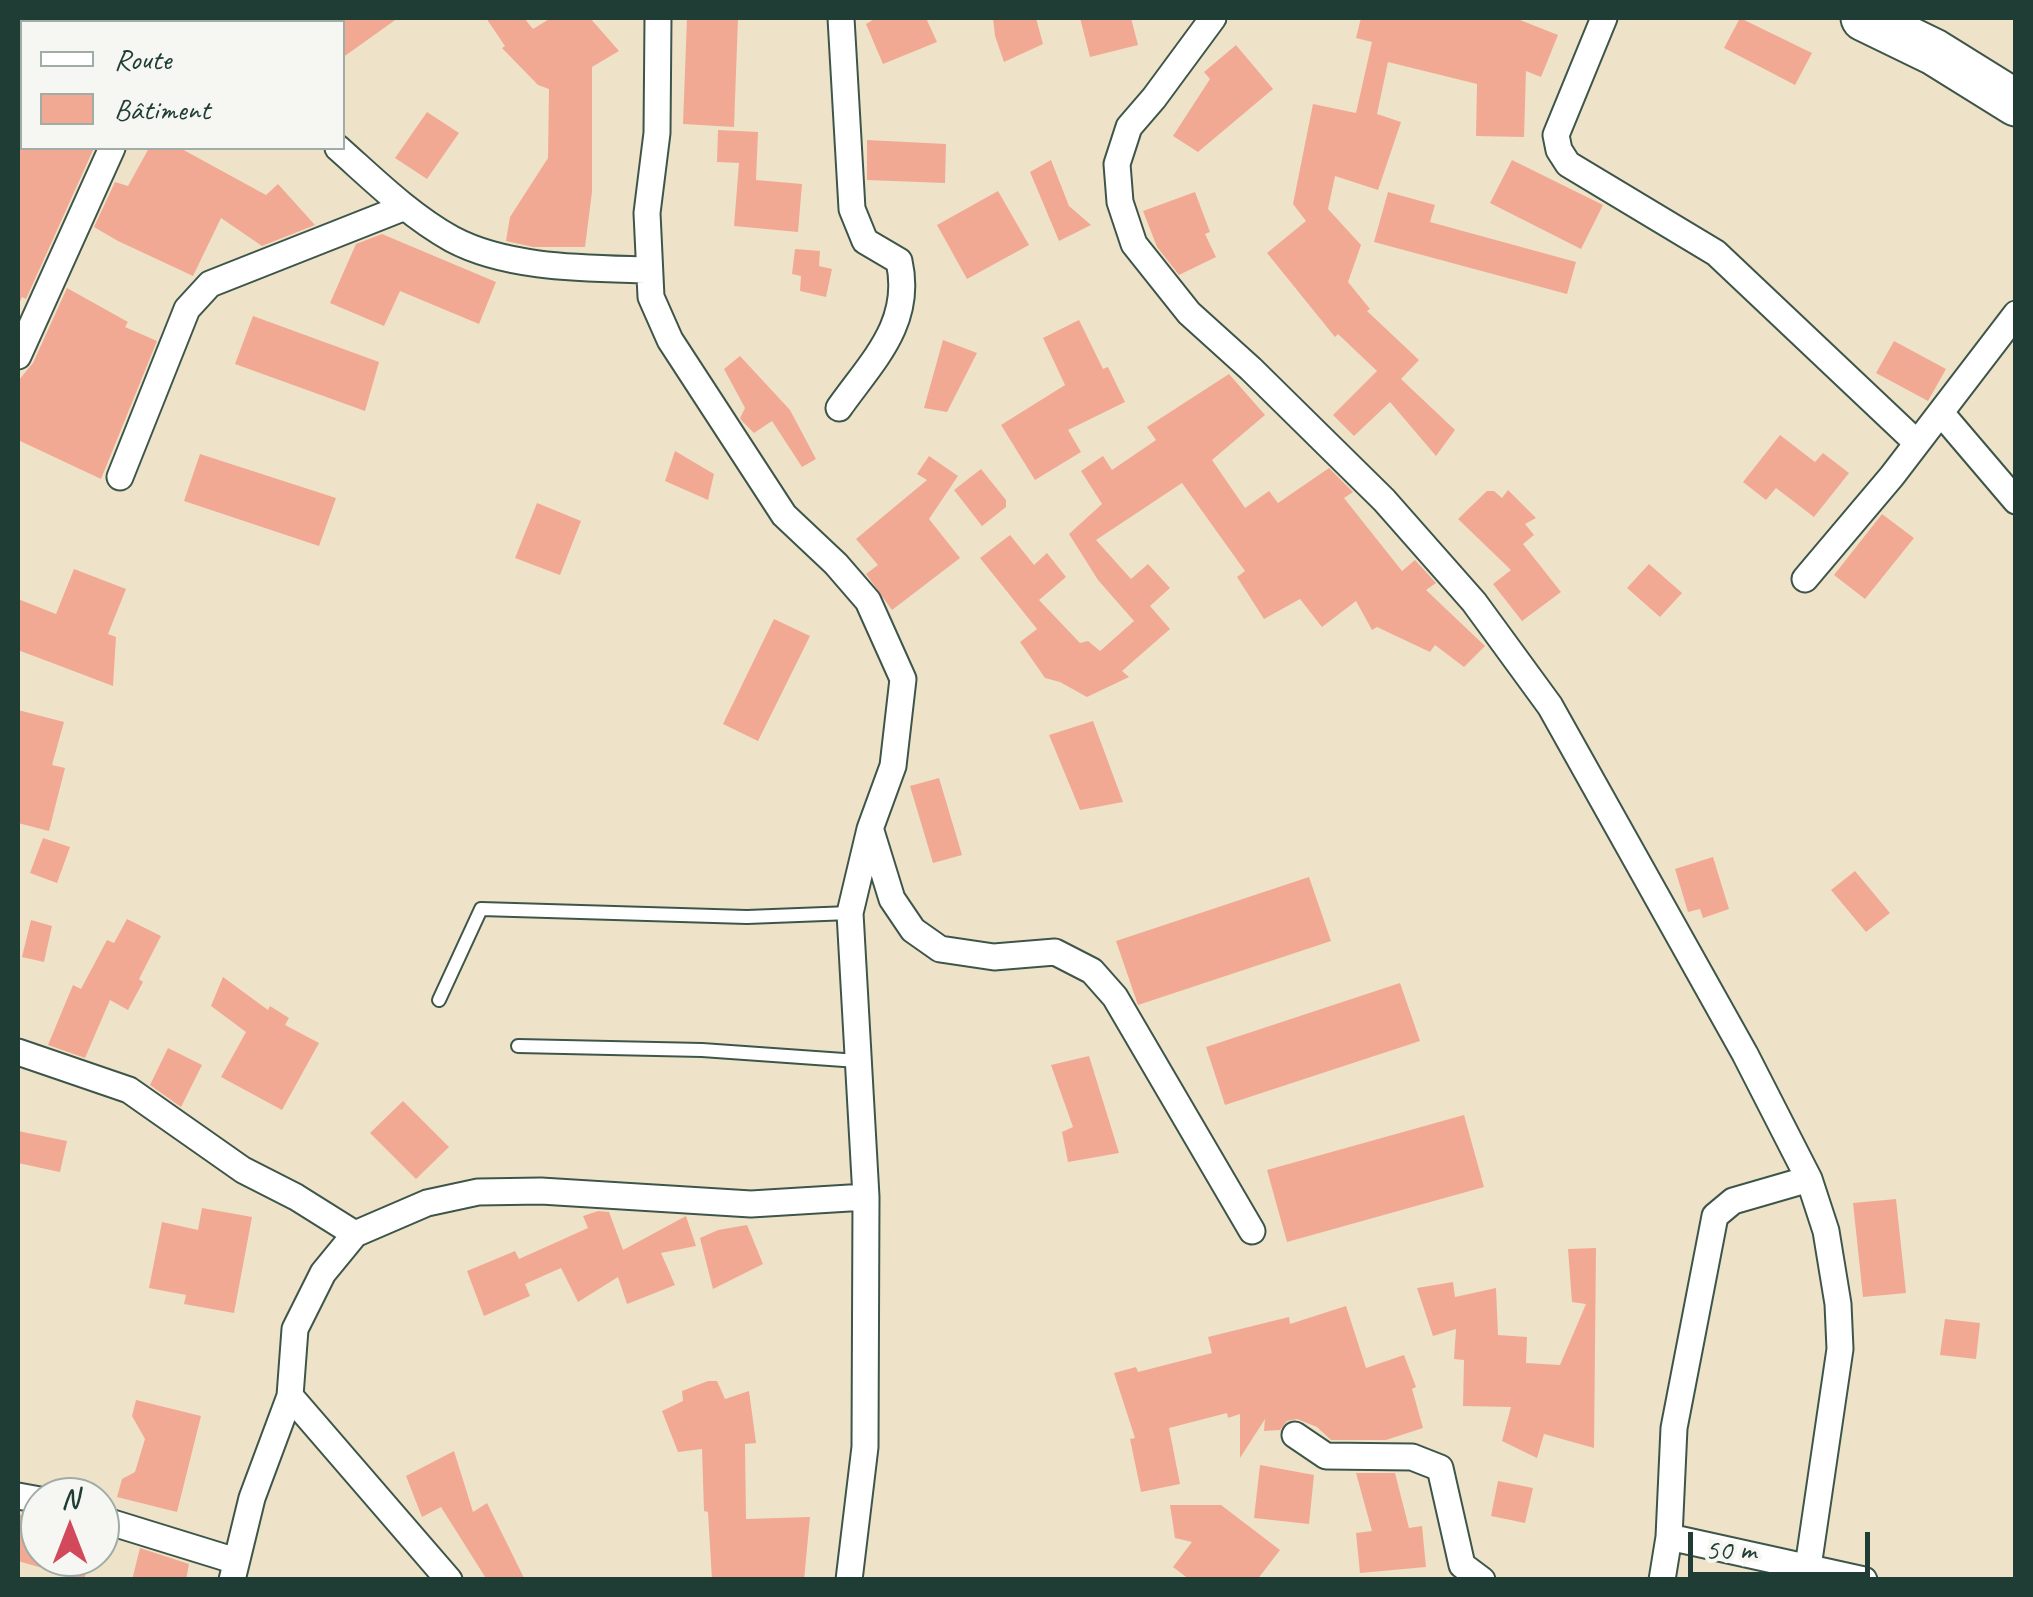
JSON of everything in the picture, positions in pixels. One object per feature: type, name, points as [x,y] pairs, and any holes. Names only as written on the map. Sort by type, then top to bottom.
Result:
[{"type":"highway","points":[[1864,18],[1934,52],[2016,103]]},
{"type":"street","points":[[658,18],[658,134],[647,212],[652,297],[670,340],[784,515],[868,601],[904,679],[893,766],[870,828],[850,913],[866,1198],[865,1447],[850,1580]]},
{"type":"street","points":[[839,408],[896,326],[904,286],[898,261],[865,241],[852,209],[841,18]]},
{"type":"street","points":[[1212,18],[1129,127],[1117,164],[1120,202],[1134,244],[1189,313],[1384,500],[1474,602],[1550,706],[1745,1054],[1809,1179],[1826,1230],[1838,1304],[1840,1349],[1808,1567]]},
{"type":"street","points":[[1604,18],[1556,136],[1558,150],[1568,164],[1716,252],[1917,443]]},
{"type":"street","points":[[18,356],[111,150]]},
{"type":"street","points":[[340,150],[405,206],[455,240],[482,252],[552,266],[649,270]]},
{"type":"street","points":[[120,477],[188,309],[210,284],[405,206]]},
{"type":"street","points":[[1805,579],[2016,314]]},
{"type":"street","points":[[1941,412],[2016,501]]},
{"type":"street","points":[[870,828],[892,898],[913,930],[940,949],[994,957],[1055,952],[1092,971],[1115,997],[1252,1231]]},
{"type":"street","points":[[18,1052],[129,1090],[243,1170],[355,1234]]},
{"type":"street","points":[[1662,1580],[1674,1428],[1715,1216],[1732,1202],[1809,1179]]},
{"type":"street","points":[[120,1527],[234,1570],[252,1498],[290,1396],[296,1329],[324,1274],[355,1234],[427,1203],[478,1192],[541,1191],[750,1204],[866,1198]]},
{"type":"street","points":[[290,1396],[449,1580]]},
{"type":"street","points":[[1295,1435],[1326,1456],[1412,1457],[1440,1468],[1462,1565],[1482,1580]]},
{"type":"street","points":[[1668,1537],[1864,1580]]},
{"type":"lane","points":[[439,1000],[481,910],[747,917],[850,913]]},
{"type":"lane","points":[[518,1046],[702,1050],[858,1061]]},
{"type":"building","points":[[342,18],[398,18],[345,56]]},
{"type":"building","points":[[486,18],[524,18],[533,29],[551,18],[590,18],[619,51],[592,67],[592,192],[585,247],[533,247],[506,241],[510,217],[548,158],[549,89],[538,85],[502,48],[505,46]]},
{"type":"building","points":[[687,18],[738,18],[734,127],[683,124]]},
{"type":"building","points":[[876,18],[926,18],[937,42],[883,64],[866,24]]},
{"type":"building","points":[[993,18],[1036,18],[1043,44],[1004,62]]},
{"type":"building","points":[[1080,18],[1131,18],[1138,45],[1090,57]]},
{"type":"building","points":[[1361,18],[1515,18],[1558,35],[1541,77],[1526,71],[1524,137],[1476,136],[1477,84],[1388,62],[1377,114],[1401,122],[1378,190],[1335,176],[1328,209],[1361,245],[1348,282],[1370,309],[1367,311],[1419,360],[1401,379],[1455,430],[1436,456],[1390,402],[1354,436],[1333,415],[1377,371],[1338,334],[1335,337],[1267,253],[1306,221],[1293,204],[1313,104],[1356,113],[1372,42],[1356,38]]},
{"type":"building","points":[[1740,18],[1812,53],[1795,85],[1724,48]]},
{"type":"building","points":[[1236,45],[1273,89],[1198,152],[1173,136],[1210,79],[1204,72]]},
{"type":"building","points":[[427,112],[459,133],[427,179],[395,158]]},
{"type":"building","points":[[718,130],[758,132],[756,180],[802,184],[798,232],[734,226],[739,163],[717,162]]},
{"type":"building","points":[[18,140],[20,150],[93,150],[26,299],[22,297],[18,306]]},
{"type":"building","points":[[867,140],[946,144],[945,183],[867,180]]},
{"type":"building","points":[[148,150],[184,150],[266,195],[278,184],[315,225],[262,246],[221,218],[193,276],[94,227],[115,182],[128,186]]},
{"type":"building","points":[[1051,160],[1069,206],[1091,225],[1059,241],[1030,172]]},
{"type":"building","points":[[1512,160],[1603,205],[1581,249],[1490,203]]},
{"type":"building","points":[[998,191],[1029,245],[967,279],[937,225]]},
{"type":"building","points":[[1195,192],[1210,232],[1205,234],[1216,257],[1179,275],[1157,247],[1143,211]]},
{"type":"building","points":[[1388,192],[1435,205],[1430,222],[1576,262],[1567,294],[1374,242]]},
{"type":"building","points":[[382,234],[496,282],[479,324],[400,291],[384,326],[330,303],[356,244]]},
{"type":"building","points":[[795,249],[820,251],[819,266],[832,269],[826,297],[800,291],[801,276],[792,274]]},
{"type":"building","points":[[67,288],[128,322],[125,327],[157,341],[101,479],[18,440],[18,381],[33,363]]},
{"type":"building","points":[[253,316],[379,362],[365,411],[235,364]]},
{"type":"building","points":[[1079,320],[1103,369],[1108,367],[1125,402],[1068,430],[1081,452],[1035,480],[1001,425],[1065,385],[1043,338]]},
{"type":"building","points":[[943,340],[977,353],[947,412],[924,408]]},
{"type":"building","points":[[1894,341],[1946,369],[1928,401],[1876,373]]},
{"type":"building","points":[[740,356],[790,410],[816,459],[802,467],[772,421],[754,433],[742,421],[745,408],[724,369]]},
{"type":"building","points":[[1229,374],[1265,415],[1212,460],[1245,508],[1269,491],[1278,503],[1329,468],[1353,492],[1344,498],[1402,571],[1415,560],[1436,583],[1426,590],[1485,646],[1464,667],[1435,645],[1430,652],[1377,627],[1372,630],[1356,601],[1322,627],[1300,599],[1264,619],[1237,577],[1245,571],[1182,483],[1096,540],[1131,579],[1148,564],[1170,588],[1150,606],[1170,629],[1122,671],[1129,677],[1087,697],[1045,678],[1020,642],[1037,629],[980,558],[1010,535],[1034,565],[1047,553],[1066,577],[1039,600],[1080,643],[1088,641],[1100,651],[1134,621],[1098,580],[1069,534],[1102,504],[1081,471],[1103,456],[1112,470],[1156,440],[1147,427]]},
{"type":"building","points":[[1780,435],[1815,462],[1823,453],[1849,473],[1814,517],[1776,488],[1766,500],[1743,482]]},
{"type":"building","points":[[675,451],[714,474],[708,500],[665,481]]},
{"type":"building","points":[[200,454],[336,498],[319,546],[184,501]]},
{"type":"building","points":[[929,456],[958,476],[929,519],[960,558],[892,610],[866,574],[878,565],[856,539],[927,480],[917,474]]},
{"type":"building","points":[[981,469],[1006,500],[1006,507],[982,526],[954,490]]},
{"type":"building","points":[[1508,490],[1536,518],[1525,524],[1534,535],[1523,544],[1561,592],[1522,621],[1493,584],[1511,570],[1458,519],[1487,491],[1502,498]]},
{"type":"building","points":[[537,503],[581,521],[560,575],[515,558]]},
{"type":"building","points":[[1882,514],[1914,538],[1865,599],[1834,575]]},
{"type":"building","points":[[1649,564],[1682,593],[1660,617],[1627,588]]},
{"type":"building","points":[[74,569],[126,589],[108,634],[116,637],[113,686],[18,650],[18,599],[56,614]]},
{"type":"building","points":[[774,619],[810,636],[758,741],[723,724]]},
{"type":"building","points":[[18,710],[64,722],[52,765],[65,768],[49,831],[18,823]]},
{"type":"building","points":[[1093,721],[1123,802],[1080,810],[1049,735]]},
{"type":"building","points":[[939,778],[962,855],[933,863],[910,786]]},
{"type":"building","points":[[43,838],[70,847],[57,883],[30,873]]},
{"type":"building","points":[[1713,857],[1729,909],[1703,918],[1700,909],[1688,912],[1675,869]]},
{"type":"building","points":[[1855,871],[1890,913],[1866,932],[1831,890]]},
{"type":"building","points":[[1309,877],[1331,941],[1138,1005],[1116,941]]},
{"type":"building","points":[[127,919],[161,936],[128,1010],[110,1000],[85,1058],[48,1045],[73,985],[81,989],[107,940],[114,943]]},
{"type":"building","points":[[31,920],[52,926],[44,962],[22,957]]},
{"type":"building","points":[[223,977],[268,1010],[270,1006],[289,1018],[285,1025],[319,1043],[282,1110],[221,1077],[246,1032],[211,1006]]},
{"type":"building","points":[[1400,983],[1420,1041],[1225,1105],[1206,1047]]},
{"type":"building","points":[[168,1048],[202,1065],[181,1107],[150,1085]]},
{"type":"building","points":[[1089,1056],[1119,1153],[1068,1162],[1062,1132],[1073,1127],[1051,1065]]},
{"type":"building","points":[[403,1101],[449,1147],[416,1179],[370,1133]]},
{"type":"building","points":[[1464,1115],[1484,1187],[1287,1242],[1267,1170]]},
{"type":"building","points":[[18,1131],[67,1141],[60,1172],[18,1163]]},
{"type":"building","points":[[1896,1199],[1906,1293],[1863,1297],[1853,1203]]},
{"type":"building","points":[[202,1208],[252,1217],[234,1313],[184,1304],[186,1295],[149,1288],[162,1222],[198,1230]]},
{"type":"building","points":[[609,1212],[623,1250],[686,1216],[696,1246],[661,1253],[675,1285],[627,1304],[618,1277],[578,1302],[561,1268],[525,1284],[530,1296],[484,1316],[467,1271],[515,1251],[519,1259],[588,1228],[583,1216]]},
{"type":"building","points":[[747,1225],[763,1264],[713,1289],[700,1238]]},
{"type":"building","points":[[1596,1248],[1594,1448],[1544,1434],[1537,1458],[1502,1441],[1511,1407],[1463,1406],[1464,1360],[1454,1359],[1456,1329],[1433,1336],[1417,1288],[1453,1282],[1455,1297],[1496,1288],[1498,1335],[1527,1337],[1526,1363],[1560,1365],[1586,1304],[1572,1302],[1568,1249]]},
{"type":"building","points":[[1346,1306],[1366,1368],[1404,1355],[1416,1387],[1412,1389],[1423,1428],[1386,1440],[1331,1440],[1317,1427],[1297,1419],[1287,1421],[1280,1430],[1264,1431],[1265,1419],[1240,1458],[1240,1414],[1228,1418],[1227,1413],[1169,1428],[1180,1484],[1141,1492],[1130,1439],[1135,1438],[1114,1373],[1136,1367],[1138,1372],[1212,1353],[1208,1337],[1289,1317],[1290,1324]]},
{"type":"building","points":[[1945,1319],[1980,1323],[1976,1359],[1940,1355]]},
{"type":"building","points":[[717,1381],[725,1399],[749,1391],[756,1443],[745,1444],[746,1519],[810,1517],[804,1580],[712,1580],[702,1449],[678,1452],[662,1411],[683,1401],[682,1391]]},
{"type":"building","points":[[136,1400],[201,1416],[177,1512],[120,1498],[122,1479],[135,1472],[145,1439],[132,1416]]},
{"type":"building","points":[[454,1451],[473,1512],[487,1503],[525,1580],[487,1580],[441,1507],[422,1517],[406,1476]]},
{"type":"building","points":[[1260,1465],[1314,1475],[1309,1524],[1254,1518]]},
{"type":"building","points":[[1356,1473],[1395,1473],[1409,1528],[1422,1526],[1426,1567],[1360,1573],[1356,1533],[1372,1531]]},
{"type":"building","points":[[1498,1481],[1533,1488],[1525,1523],[1491,1516]]},
{"type":"building","points":[[1170,1505],[1221,1505],[1280,1550],[1257,1580],[1190,1580],[1173,1567],[1192,1542],[1175,1538]]},
{"type":"building","points":[[18,1514],[20,1562],[18,1561]]},
{"type":"building","points":[[140,1548],[189,1564],[186,1580],[132,1580]]}]
